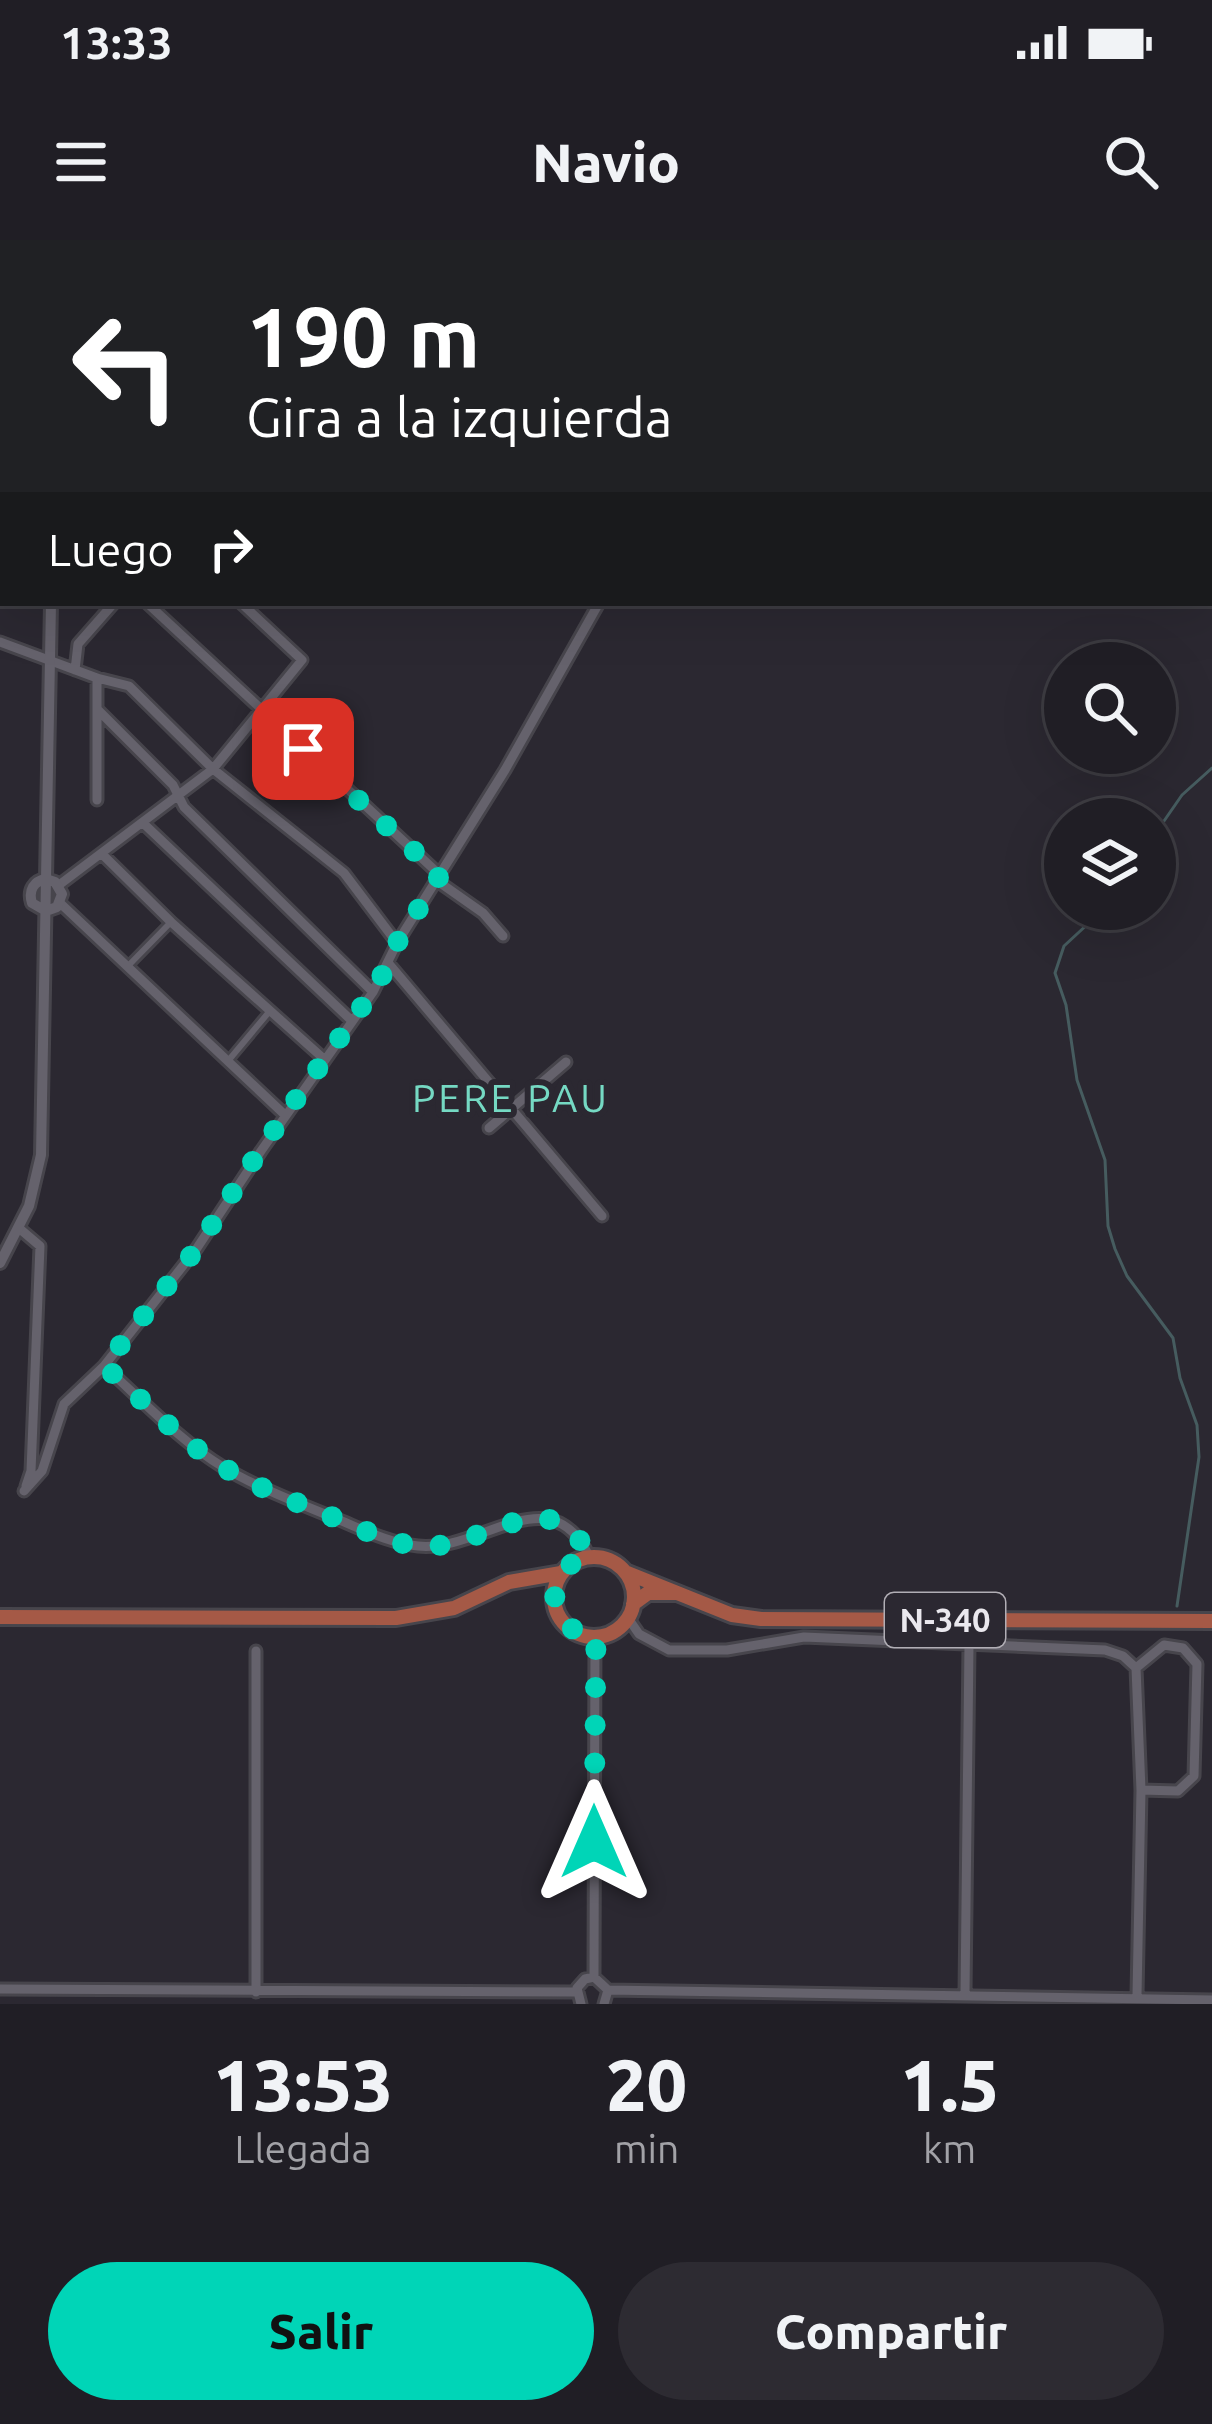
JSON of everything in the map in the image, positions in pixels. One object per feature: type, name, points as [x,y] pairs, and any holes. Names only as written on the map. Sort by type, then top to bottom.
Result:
[{"type":"main road","name":"N-340","points":[[589,1556],[615,1562],[626,1572],[732,1615],[761,1619],[1212,1621]]},
{"type":"main road","points":[[487,1594],[509,1582],[561,1573],[589,1556]]},
{"type":"main road","points":[[626,1572],[631,1611]]},
{"type":"main road","points":[[554,1603],[561,1573]]},
{"type":"main road","points":[[0,1617],[396,1618],[440,1611],[512,1587],[532,1587],[554,1603],[564,1624],[596,1637],[620,1628],[648,1593],[682,1593]]},
{"type":"street","points":[[977,240],[1013,240]]},
{"type":"street","points":[[46,879],[51,606]]},
{"type":"street","points":[[75,670],[78,644],[112,606]]},
{"type":"street","points":[[150,606],[503,936]]},
{"type":"street","points":[[59,885],[214,769],[302,660],[244,606]]},
{"type":"street","points":[[20,1229],[40,1246],[31,1471],[24,1491],[41,1472],[64,1404],[104,1366],[197,1248],[373,992],[397,943],[505,770],[597,606]]},
{"type":"street","points":[[0,642],[97,679],[129,686],[214,769],[344,873],[397,943]]},
{"type":"street","points":[[97,679],[97,800]]},
{"type":"street","points":[[97,709],[173,785],[184,807],[373,992]]},
{"type":"street","points":[[143,823],[350,1020]]},
{"type":"street","points":[[103,855],[324,1059]]},
{"type":"street","points":[[59,885],[46,879],[30,892],[35,907],[46,911],[60,903]]},
{"type":"street","points":[[59,885],[60,903],[285,1115]]},
{"type":"street","points":[[0,1263],[20,1229],[41,1155],[46,911]]},
{"type":"street","points":[[127,968],[171,922]]},
{"type":"street","points":[[389,964],[602,1216]]},
{"type":"street","points":[[228,1061],[269,1012]]},
{"type":"street","points":[[489,1128],[566,1062]]},
{"type":"street","points":[[104,1366],[220,1465],[390,1541],[444,1546],[510,1522],[541,1517],[565,1525],[581,1539],[589,1556]]},
{"type":"street","points":[[631,1611],[639,1634],[669,1650],[727,1650],[804,1637],[1106,1650],[1123,1656],[1136,1668],[1141,1790],[1137,1995]]},
{"type":"street","points":[[596,1637],[594,1977],[608,1990],[795,1999],[964,1994],[1212,2000]]},
{"type":"street","points":[[964,1994],[969,1645]]},
{"type":"street","points":[[1136,1668],[1165,1645],[1183,1648],[1197,1664],[1193,1776],[1178,1791],[1141,1790]]},
{"type":"street","points":[[256,1652],[256,1992]]},
{"type":"street","points":[[580,2004],[576,1992],[580,1982],[594,1977]]},
{"type":"street","points":[[0,1989],[576,1992]]},
{"type":"street","points":[[604,2004],[608,1990]]},
{"type":"waterway","points":[[1176,804],[1212,768]]},
{"type":"waterway","points":[[1081,930],[1064,946],[1055,973],[1066,1005],[1077,1080],[1105,1160],[1108,1226],[1127,1276],[1173,1338],[1180,1378],[1197,1425],[1199,1457],[1177,1606]]},
{"type":"district","name":"PERE PAU","points":[[511,1098]]},
{"type":"route","points":[[303,749],[440,875],[397,943],[378,984],[197,1248],[104,1366],[220,1465],[390,1541],[444,1546],[510,1522],[541,1517],[565,1525],[581,1539],[589,1556],[568,1565],[553,1592],[564,1624],[596,1637],[594,1842]]}]
